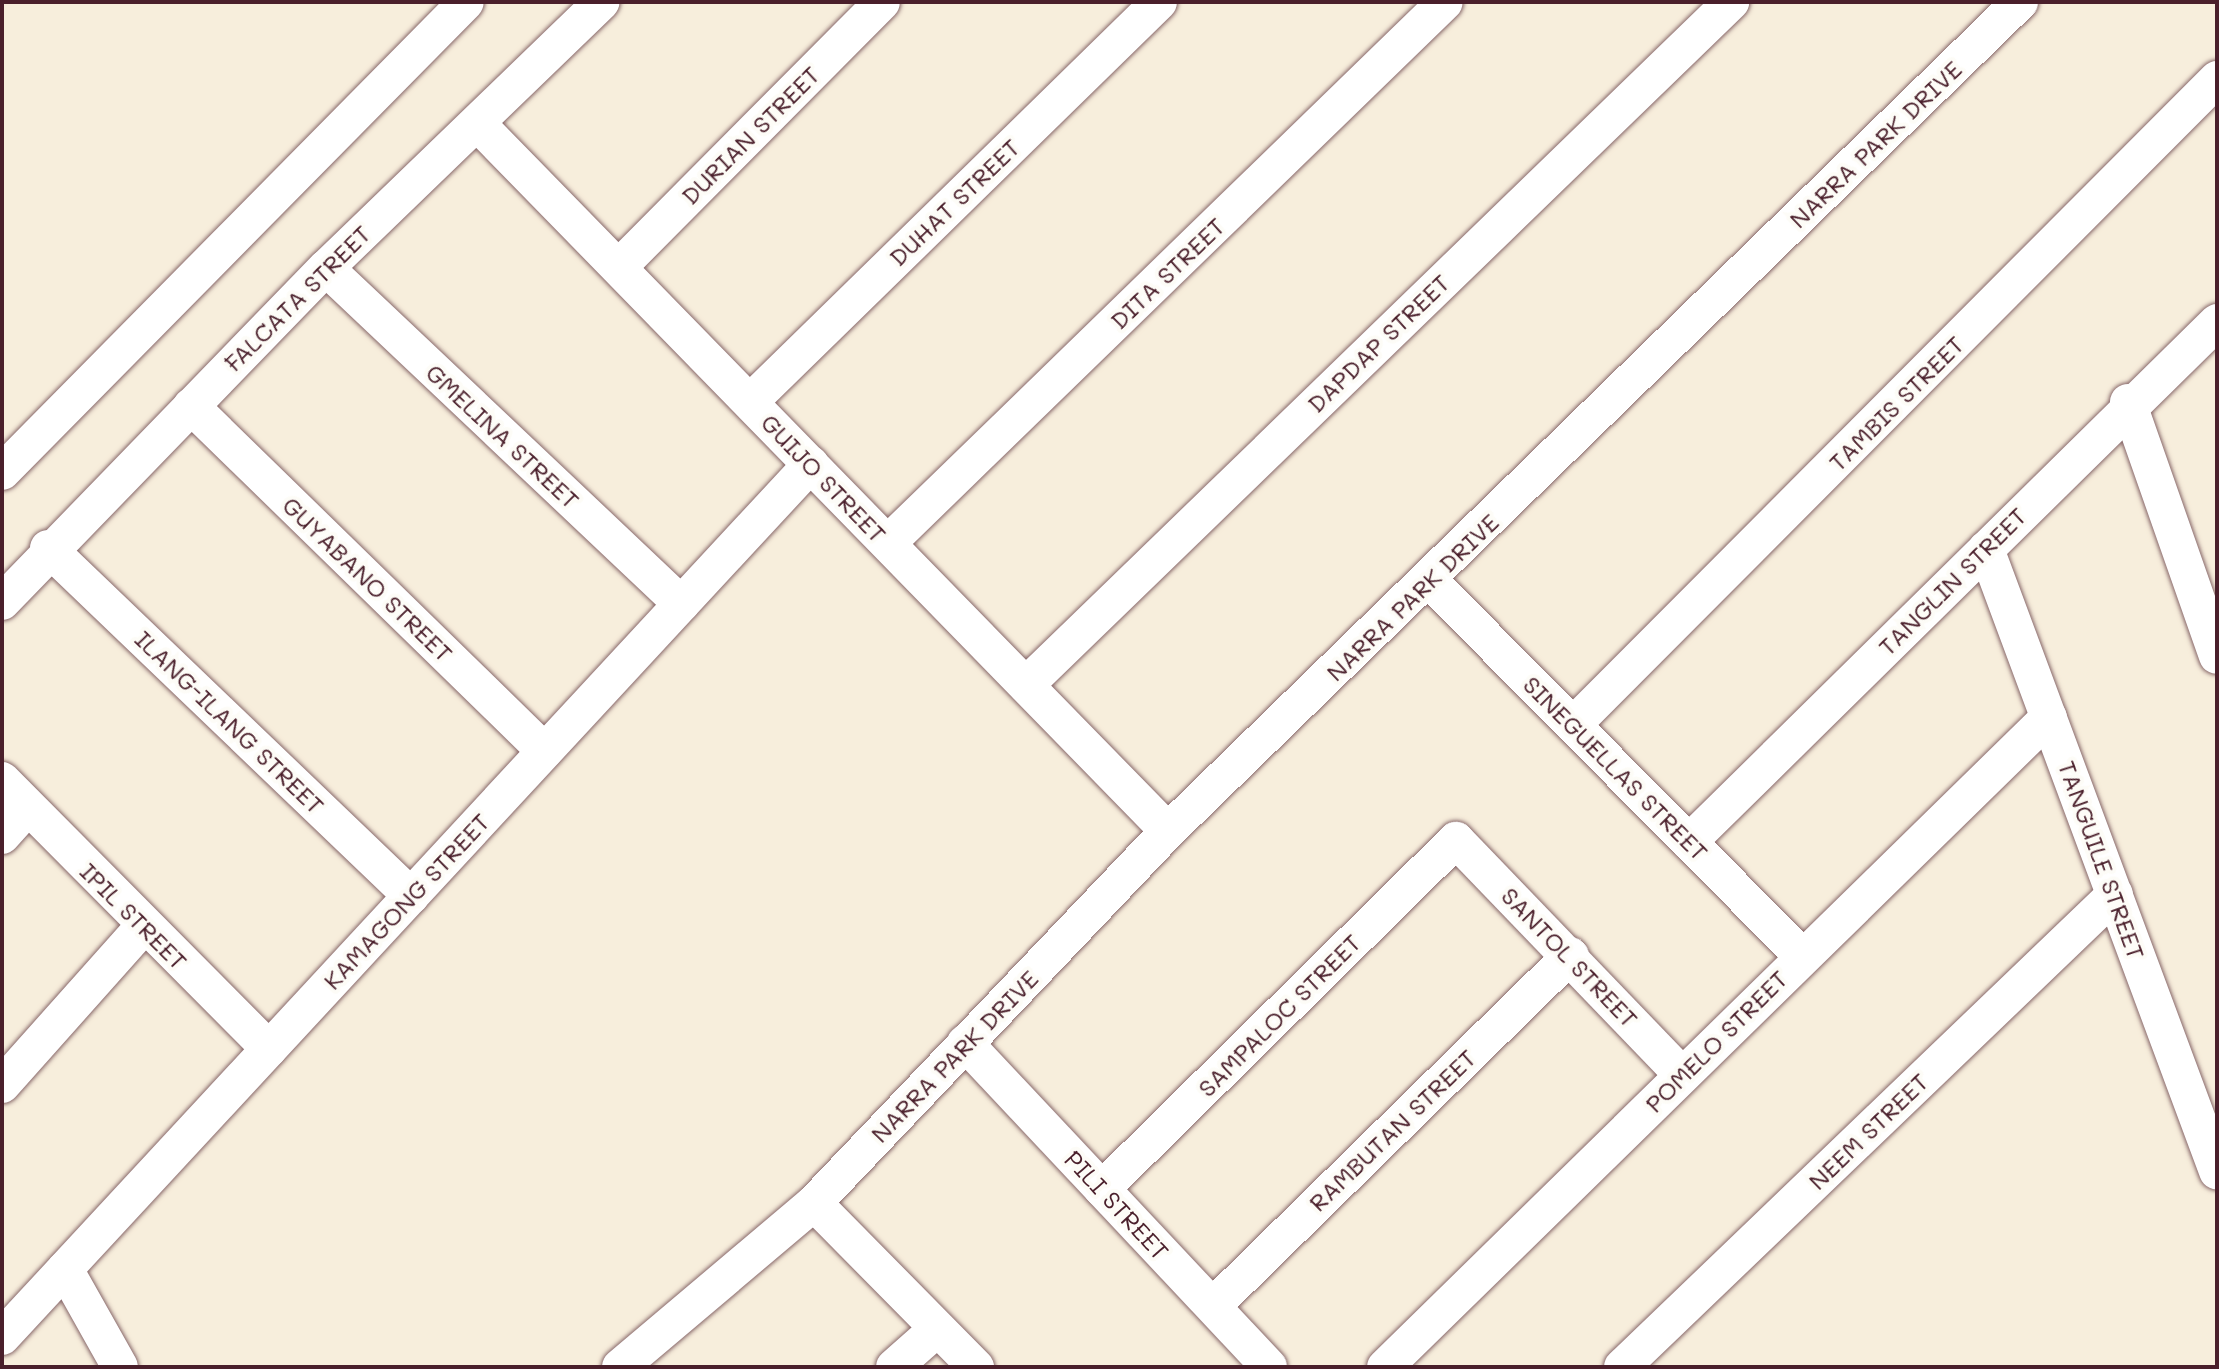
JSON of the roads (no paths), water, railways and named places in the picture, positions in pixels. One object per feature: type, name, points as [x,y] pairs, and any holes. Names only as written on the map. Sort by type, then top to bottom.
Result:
[{"type":"street","points":[[2,472],[466,2]]},
{"type":"street","name":"FALCATA STREET","points":[[2,602],[48,548],[326,268],[479,125],[601,2]]},
{"type":"street","name":"DURIAN STREET","points":[[619,267],[882,2]]},
{"type":"street","name":"DUHAT STREET","points":[[750,402],[1159,2]]},
{"type":"street","name":"DITA STREET","points":[[888,543],[1445,2]]},
{"type":"street","name":"DAPDAP STREET","points":[[1026,685],[1731,2]]},
{"type":"street","name":"NARRA PARK DRIVE","points":[[620,1367],[814,1203],[1168,831],[1430,581],[2020,2]]},
{"type":"street","name":"TAMBIS STREET","points":[[1573,725],[2217,79]]},
{"type":"street","name":"GUIJO STREET","points":[[479,125],[1168,831]]},
{"type":"street","name":"GMELINA STREET","points":[[326,268],[681,604]]},
{"type":"street","name":"TANGLIN STREET","points":[[1689,842],[1986,549],[2128,402],[2217,322]]},
{"type":"street","points":[[2128,402],[2217,656]]},
{"type":"street","name":"GUYABANO STREET","points":[[191,406],[545,751]]},
{"type":"street","name":"KAMAGONG STREET","points":[[2,1337],[811,464]]},
{"type":"street","name":"ILANG-ILANG STREET","points":[[48,548],[411,896]]},
{"type":"street","name":"TANGUILE STREET","points":[[1986,549],[2217,1171]]},
{"type":"street","name":"SINEGUELLAS STREET","points":[[1430,581],[1802,956]]},
{"type":"street","name":"POMELO STREET","points":[[1385,1367],[2049,717]]},
{"type":"street","name":"IPIL STREET","points":[[2,780],[143,927],[269,1049]]},
{"type":"street","points":[[2,836],[27,808]]},
{"type":"street","name":"SANTOL STREET","points":[[1456,840],[1571,955],[1682,1075]]},
{"type":"street","name":"SAMPALOC STREET","points":[[1102,1189],[1456,840]]},
{"type":"street","name":"NEEM STREET","points":[[1622,1367],[2115,894]]},
{"type":"street","points":[[2,1085],[143,927]]},
{"type":"street","name":"RAMBUTAN STREET","points":[[1213,1306],[1571,955]]},
{"type":"street","name":"PILI STREET","points":[[965,1043],[1269,1367]]},
{"type":"street","points":[[814,1203],[976,1367]]},
{"type":"street","points":[[65,1269],[120,1367]]},
{"type":"street","points":[[894,1367],[937,1329]]}]
